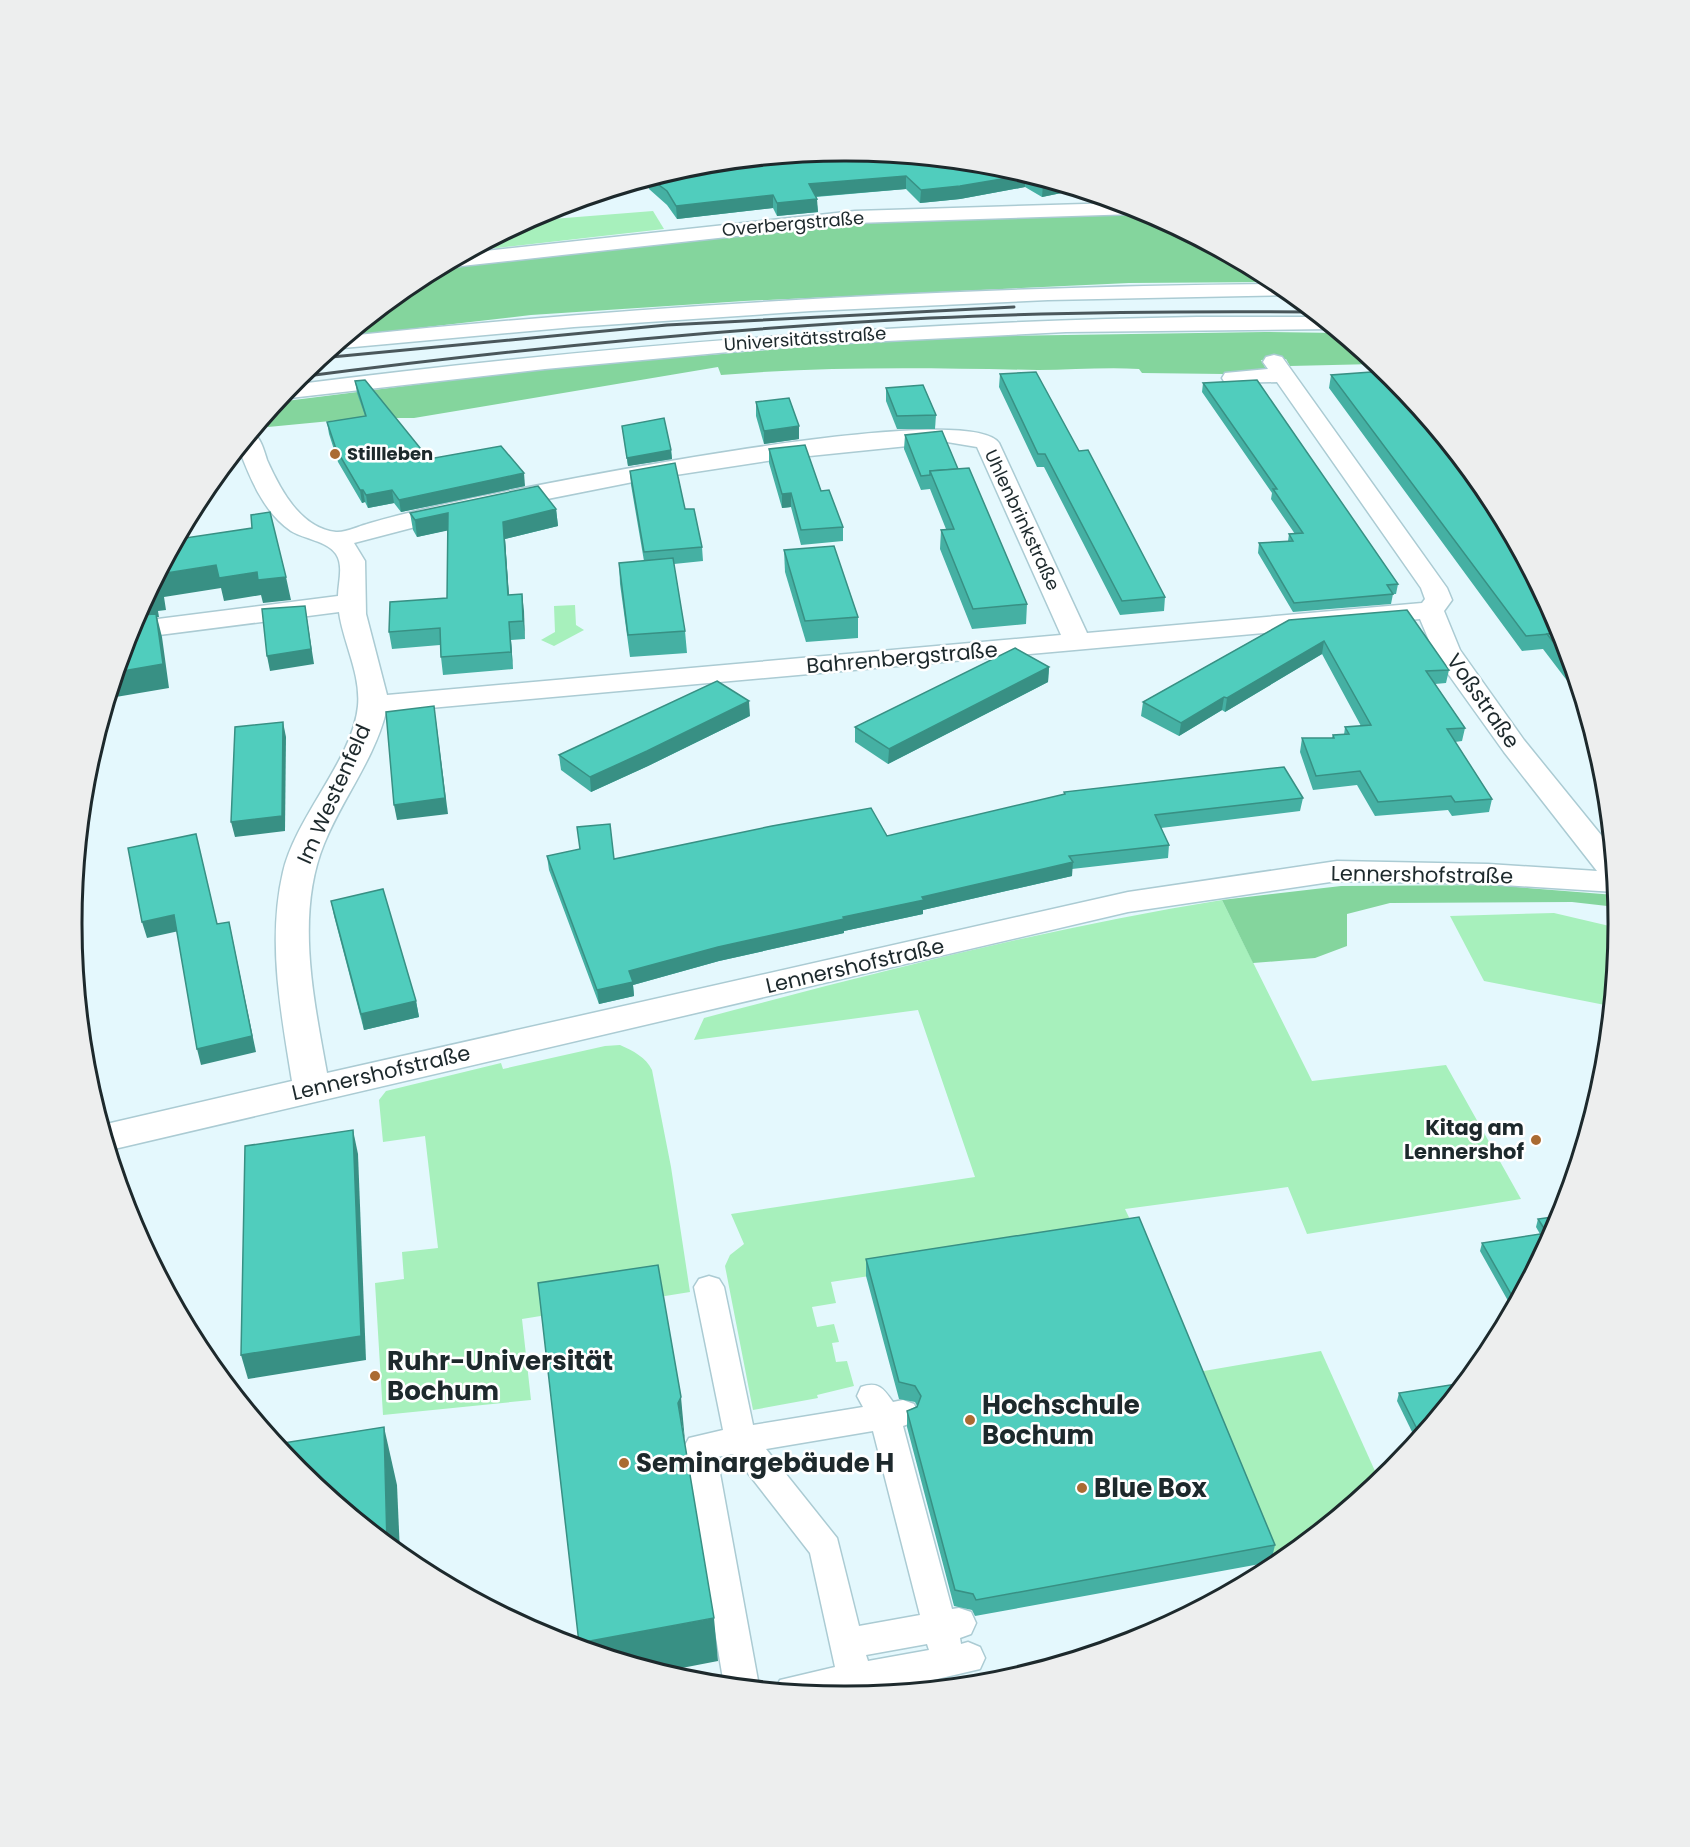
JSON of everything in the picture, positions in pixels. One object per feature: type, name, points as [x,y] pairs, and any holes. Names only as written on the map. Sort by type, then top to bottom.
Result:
[{"type":"main road","name":"Overbergstraße","points":[[472,259],[717,230],[855,217],[1110,209]]},
{"type":"main road","name":"Universitätsstraße","points":[[351,343],[506,326],[806,303],[947,297],[1269,290]]},
{"type":"main road","name":"Universitätsstraße","points":[[299,391],[592,355],[879,333],[1103,324],[1315,324]]},
{"type":"main road","name":"Voßstraße","points":[[1233,378],[1279,369],[1434,588],[1438,600],[1430,610],[1446,651],[1514,746],[1605,859]]},
{"type":"main road","name":"Uhlenbrinkstraße","points":[[335,541],[372,529],[448,512],[569,486],[681,466],[827,446],[912,438],[976,437],[987,443],[1078,642]]},
{"type":"main road","name":"Im Westenfeld","points":[[250,447],[260,475],[294,522],[335,541],[349,552],[352,562],[351,602],[373,705],[350,766],[315,828],[299,873],[293,914],[294,959],[299,1009],[312,1090]]},
{"type":"main road","points":[[142,629],[351,602]]},
{"type":"main road","name":"Bahrenbergstraße","points":[[373,705],[1430,610]]},
{"type":"main road","name":"Lennershofstraße","points":[[113,1136],[1128,902],[1337,871],[1488,874],[1606,882]]},
{"type":"street","points":[[709,1287],[741,1441],[825,1548],[856,1685]]},
{"type":"street","points":[[735,1677],[702,1500],[700,1447],[741,1441],[887,1408],[959,1660],[846,1686]]},
{"type":"street","points":[[848,1643],[950,1626]]},
{"type":"green space","points":[[653,211],[664,229],[491,249],[553,219]]},
{"type":"green space","points":[[1118,212],[1182,240],[1256,282],[1129,283],[744,301],[531,315],[362,334],[421,290],[460,266],[753,231],[885,220]]},
{"type":"green space","points":[[1326,333],[1363,364],[1290,366],[1286,359],[1261,360],[1266,369],[1223,374],[1142,373],[1139,369],[1126,368],[1038,370],[879,368],[721,375],[718,367],[414,418],[362,418],[268,426],[291,400],[548,368],[928,337]]},
{"type":"green space","points":[[575,605],[576,625],[584,630],[554,646],[541,640],[555,632],[554,606]]},
{"type":"green space","points":[[1491,885],[1607,894],[1607,906],[1572,902],[1390,903],[1347,914],[1347,946],[1315,958],[1253,963],[1222,900],[1341,886]]},
{"type":"green space","points":[[1222,900],[1312,1081],[1446,1065],[1521,1199],[1307,1234],[1288,1187],[1125,1209],[1137,1234],[831,1282],[836,1303],[812,1307],[817,1327],[834,1324],[839,1342],[832,1343],[836,1362],[847,1361],[854,1386],[817,1395],[818,1398],[753,1410],[725,1266],[730,1255],[744,1244],[731,1214],[975,1177],[918,1010],[694,1040],[704,1018],[897,968],[1026,938]]},
{"type":"green space","points":[[1554,913],[1608,926],[1603,1005],[1484,981],[1450,916]]},
{"type":"green space","points":[[620,1045],[643,1058],[652,1070],[671,1167],[690,1292],[522,1319],[531,1400],[383,1415],[375,1283],[404,1279],[402,1252],[438,1248],[425,1136],[383,1142],[379,1100],[386,1091],[501,1063],[503,1069],[605,1046]]},
{"type":"green space","points":[[1321,1351],[1375,1471],[1348,1497],[1274,1554],[1198,1372]]},
{"type":"building","points":[[845,161],[945,168],[1005,178],[921,190],[906,176],[809,184],[817,199],[777,203],[773,195],[676,206],[667,191],[658,185],[745,168]]},
{"type":"building","points":[[1036,372],[1079,451],[1088,450],[1165,597],[1122,601],[1045,454],[1038,454],[1000,374]]},
{"type":"building","points":[[1371,372],[1418,421],[1450,459],[1505,542],[1529,586],[1550,634],[1526,636],[1331,375]]},
{"type":"building","points":[[365,380],[429,459],[501,446],[524,473],[399,500],[392,490],[366,495],[363,490],[360,490],[336,449],[327,422],[366,416],[355,381]]},
{"type":"building","points":[[1257,380],[1398,584],[1387,585],[1393,594],[1294,603],[1259,543],[1293,541],[1289,534],[1303,533],[1273,489],[1277,489],[1203,383]]},
{"type":"building","points":[[923,385],[936,415],[897,416],[886,388]]},
{"type":"building","points":[[789,398],[799,426],[764,431],[756,402]]},
{"type":"building","points":[[664,418],[671,450],[627,458],[622,426]]},
{"type":"building","points":[[942,431],[958,469],[930,471],[930,475],[921,476],[905,435]]},
{"type":"building","points":[[805,445],[821,491],[829,490],[843,527],[801,530],[791,493],[782,494],[769,449]]},
{"type":"building","points":[[675,463],[685,509],[694,509],[702,547],[644,552],[630,471]]},
{"type":"building","points":[[969,468],[1027,604],[973,609],[941,530],[954,529],[930,471]]},
{"type":"building","points":[[538,486],[556,509],[503,522],[508,595],[522,594],[523,621],[509,622],[511,652],[441,657],[440,628],[389,632],[390,602],[447,598],[448,513],[415,520],[410,513]]},
{"type":"building","points":[[270,512],[286,577],[258,580],[257,572],[219,578],[216,565],[168,573],[188,538],[252,528],[251,515]]},
{"type":"building","points":[[834,546],[858,617],[805,621],[784,550]]},
{"type":"building","points":[[673,558],[685,631],[628,635],[619,563]]},
{"type":"building","points":[[305,606],[311,649],[267,656],[262,609]]},
{"type":"building","points":[[1407,610],[1449,670],[1426,671],[1465,728],[1447,729],[1492,799],[1455,802],[1451,796],[1378,802],[1360,771],[1316,776],[1302,738],[1334,738],[1333,735],[1349,734],[1345,727],[1371,725],[1324,641],[1181,723],[1143,702],[1289,620]]},
{"type":"building","points":[[149,614],[156,614],[163,664],[126,670],[141,632]]},
{"type":"building","points":[[1015,648],[1049,667],[889,749],[855,727]]},
{"type":"building","points":[[717,681],[749,701],[590,777],[559,755]]},
{"type":"building","points":[[434,706],[445,798],[394,805],[386,712]]},
{"type":"building","points":[[283,722],[282,816],[231,822],[235,727]]},
{"type":"building","points":[[1284,767],[1303,798],[1155,815],[1169,845],[1069,856],[1073,862],[922,897],[924,900],[718,947],[629,971],[633,982],[597,990],[547,856],[580,849],[577,827],[610,824],[614,859],[871,808],[887,836],[1065,794],[1064,792]]},
{"type":"building","points":[[196,834],[217,924],[229,922],[252,1036],[197,1049],[174,915],[142,922],[128,848]]},
{"type":"building","points":[[383,889],[416,1001],[361,1014],[331,901]]},
{"type":"building","points":[[353,1130],[361,1336],[241,1355],[245,1146]]},
{"type":"building","name":"Blue Box","points":[[1139,1217],[1275,1545],[976,1600],[973,1594],[955,1590],[907,1411],[917,1407],[921,1396],[915,1386],[899,1382],[866,1259]]},
{"type":"building","points":[[1548,1218],[1544,1228],[1538,1219]]},
{"type":"building","points":[[1541,1234],[1511,1294],[1482,1243]]},
{"type":"building","name":"Seminargebäude H","points":[[658,1265],[681,1397],[678,1403],[714,1618],[588,1641],[578,1638],[538,1283]]},
{"type":"building","points":[[1452,1385],[1416,1428],[1399,1393]]},
{"type":"building","points":[[384,1427],[387,1532],[342,1497],[287,1442]]},
{"type":"railway","points":[[335,357],[667,325],[1014,307]]},
{"type":"railway","points":[[316,375],[457,358],[772,328],[930,318],[1073,313],[1299,312]]},
{"type":"place","name":"Stillleben","points":[[335,454]]},
{"type":"place","name":"Kitag am Lennershof","points":[[1536,1140]]},
{"type":"place","name":"Ruhr-Universität Bochum","points":[[375,1376]]},
{"type":"place","name":"Hochschule Bochum","points":[[970,1420]]},
{"type":"place","name":"Seminargebäude H","points":[[624,1463]]},
{"type":"place","name":"Blue Box","points":[[1082,1488]]}]
